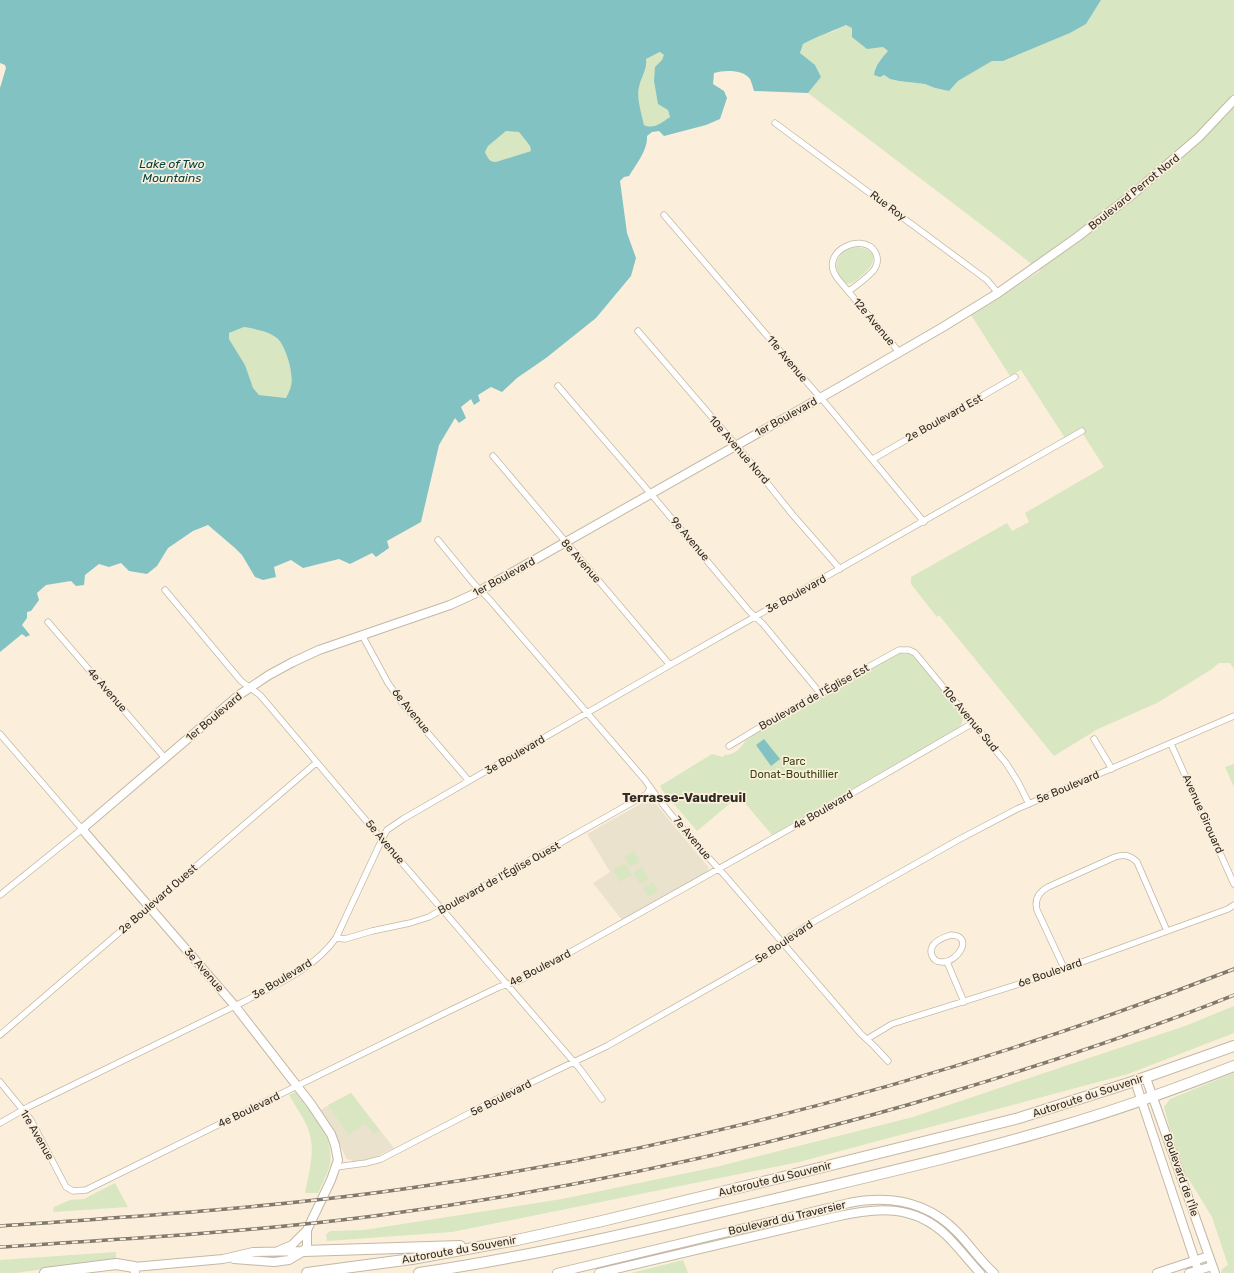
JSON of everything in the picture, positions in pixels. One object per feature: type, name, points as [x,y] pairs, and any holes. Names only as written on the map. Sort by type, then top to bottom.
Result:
[{"type":"highway","name":"Autoroute du Souvenir","points":[[307,1273],[405,1260],[488,1246],[602,1222],[976,1130],[1057,1107],[1135,1082],[1234,1046]]},
{"type":"highway","name":"Autoroute du Souvenir","points":[[419,1273],[515,1257],[603,1239],[832,1185],[1017,1139],[1063,1126],[1153,1096],[1234,1066]]},
{"type":"highway","points":[[304,1250],[488,1246]]},
{"type":"highway","points":[[45,1273],[116,1264],[135,1270]]},
{"type":"street","name":"Boulevard Perrot Nord","points":[[1025,275],[1110,212],[1169,164],[1199,137],[1234,100]]},
{"type":"street","name":"Rue Roy","points":[[775,123],[987,280],[998,293]]},
{"type":"street","name":"11e Avenue","points":[[664,215],[873,459],[924,522]]},
{"type":"street","name":"12e Avenue","points":[[849,291],[873,272],[877,263],[874,251],[870,247],[862,244],[852,243],[844,248],[834,258],[832,263],[833,271],[835,275],[899,352]]},
{"type":"street","name":"1er Boulevard","points":[[0,895],[82,829],[250,687],[293,662],[362,635],[450,604],[481,590],[820,398],[998,293],[1025,275]]},
{"type":"street","name":"10e Avenue Nord","points":[[638,331],[840,569]]},
{"type":"street","name":"2e Boulevard Est","points":[[873,459],[1015,377]]},
{"type":"street","name":"9e Avenue","points":[[558,386],[755,617],[763,624],[820,693]]},
{"type":"street","name":"3e Boulevard","points":[[0,1123],[23,1109],[235,1006],[275,985],[308,965],[325,951],[336,938],[382,839],[388,830],[403,819],[670,665],[1082,431]]},
{"type":"street","name":"8e Avenue","points":[[493,456],[670,665]]},
{"type":"street","name":"7e Avenue","points":[[438,540],[692,838],[867,1039],[888,1061]]},
{"type":"street","name":"5e Avenue","points":[[165,590],[240,681],[260,695],[316,763],[507,984],[573,1062],[602,1099]]},
{"type":"street","name":"4e Avenue","points":[[48,622],[165,758]]},
{"type":"street","name":"6e Avenue","points":[[362,635],[385,677],[400,700],[469,781]]},
{"type":"street","name":"Boulevard de l'Église Est","points":[[729,746],[772,720],[899,650]]},
{"type":"street","name":"10e Avenue Sud","points":[[899,650],[909,650],[915,654],[973,722],[1006,763],[1018,782],[1028,804]]},
{"type":"street","name":"5e Boulevard","points":[[336,1167],[366,1163],[380,1159],[607,1046],[772,952],[782,942],[811,923],[943,848],[1028,804],[1234,716]]},
{"type":"street","name":"4e Boulevard","points":[[70,1190],[82,1192],[93,1188],[445,1013],[499,987],[519,981],[719,869],[973,722]]},
{"type":"street","name":"3e Avenue","points":[[0,734],[235,1006],[321,1117],[331,1134],[338,1155],[336,1167],[320,1205],[307,1230],[292,1245],[278,1251]]},
{"type":"street","points":[[1094,739],[1112,769]]},
{"type":"street","name":"Avenue Girouard","points":[[1171,744],[1234,884]]},
{"type":"street","name":"2e Boulevard Ouest","points":[[0,1035],[316,763]]},
{"type":"street","name":"Boulevard de l'Église Ouest","points":[[336,938],[345,939],[429,917],[647,794],[650,788]]},
{"type":"street","points":[[1064,968],[1037,910],[1037,896],[1048,887],[1115,857],[1125,855],[1130,856],[1137,862],[1167,931]]},
{"type":"street","name":"6e Boulevard","points":[[867,1039],[892,1024],[964,1002],[1064,968],[1228,909],[1234,905]]},
{"type":"street","points":[[955,935],[962,940],[962,949],[953,958],[946,962],[936,961],[931,950],[936,942],[946,936],[955,935]]},
{"type":"street","points":[[946,962],[964,1002]]},
{"type":"street","name":"Boulevard de l'Île","points":[[1146,1078],[1213,1269]]},
{"type":"street","name":"1re Avenue","points":[[0,1082],[23,1109],[36,1130],[64,1185],[70,1190]]},
{"type":"street","name":"Boulevard de l'Île","points":[[1135,1082],[1199,1272]]},
{"type":"street","name":"Boulevard du Traversier","points":[[557,1273],[849,1203],[879,1199],[907,1203],[931,1212],[953,1228],[994,1273]]},
{"type":"street","name":"Boulevard du Traversier","points":[[599,1273],[870,1210],[898,1211],[925,1220],[948,1237],[980,1273]]},
{"type":"street","name":"3e Avenue","points":[[223,1259],[283,1262],[294,1258],[307,1246],[307,1230]]},
{"type":"street","name":"3e Avenue","points":[[135,1270],[223,1259],[253,1252],[304,1250]]},
{"type":"street","points":[[966,1257],[974,1251]]},
{"type":"street","points":[[1157,1273],[1209,1256]]},
{"type":"street","points":[[1189,1273],[1213,1269]]},
{"type":"shaded area","points":[[651,798],[709,868],[698,877],[622,920],[593,883],[610,872],[587,834]]},
{"type":"shaded area","points":[[351,1093],[394,1148],[375,1157],[363,1160],[352,1162],[351,1159],[349,1160],[346,1158],[332,1127],[320,1110]]},
{"type":"green space","points":[[1101,0],[1234,0],[1234,669],[1230,663],[1219,663],[1212,669],[1157,703],[1098,729],[1054,756],[939,615],[937,617],[911,584],[911,577],[1007,523],[1012,531],[1029,522],[1025,513],[1104,467],[1083,434],[1085,432],[1082,427],[1065,438],[1021,370],[1010,376],[971,315],[1040,271],[808,93],[821,77],[800,53],[803,44],[819,35],[832,32],[846,25],[889,51],[880,60],[874,70],[890,79],[925,84],[949,91],[958,81],[992,61],[1003,61],[1070,33],[1086,24]]},
{"type":"green space","points":[[661,52],[664,55],[663,60],[655,67],[663,106],[668,110],[670,117],[658,125],[651,127],[644,125],[638,101],[638,87],[646,70],[646,59]]},
{"type":"green space","points":[[506,131],[519,132],[530,146],[531,151],[496,162],[492,161],[485,152],[488,146]]},
{"type":"green space","points":[[856,247],[869,251],[872,254],[873,262],[858,279],[847,284],[841,279],[838,273],[836,268],[837,262],[843,253]]},
{"type":"green space","points":[[244,327],[270,334],[277,338],[283,347],[290,368],[292,381],[286,398],[259,395],[252,388],[245,365],[229,339],[229,333]]},
{"type":"green space","name":"Parc Donat-Bouthillier","points":[[899,653],[909,654],[914,657],[960,712],[963,719],[958,728],[772,835],[739,796],[697,831],[662,790],[660,786],[712,754],[723,757],[724,755],[734,753],[745,741],[771,724]]},
{"type":"green space","points":[[1234,764],[1234,787],[1225,767]]},
{"type":"green space","points":[[634,851],[640,862],[630,867],[624,857]]},
{"type":"green space","points":[[625,863],[632,875],[620,882],[613,870]]},
{"type":"green space","points":[[642,867],[649,879],[640,884],[633,872]]},
{"type":"green space","points":[[653,882],[658,891],[648,897],[643,888]]},
{"type":"green space","points":[[1234,1006],[1234,1033],[1128,1074],[799,1162],[452,1232],[327,1241],[326,1234],[331,1231],[364,1230],[562,1199],[716,1167],[913,1117],[1185,1026]]},
{"type":"green space","points":[[1234,1073],[1234,1273],[1221,1273],[1222,1269],[1228,1265],[1212,1217],[1185,1173],[1164,1107],[1170,1099]]},
{"type":"green space","points":[[295,1092],[315,1117],[326,1136],[329,1146],[331,1157],[329,1168],[318,1193],[305,1193],[312,1146],[308,1128],[289,1095]]},
{"type":"green space","points":[[351,1093],[379,1130],[374,1134],[365,1123],[349,1135],[328,1105]]},
{"type":"green space","points":[[115,1183],[128,1207],[53,1212],[54,1207],[70,1200],[84,1199]]},
{"type":"green space","points":[[116,1252],[116,1259],[15,1273],[0,1273],[0,1260]]},
{"type":"green space","points":[[683,1260],[688,1273],[631,1273]]},
{"type":"water","name":"Lake of Two Mountains","points":[[0,0],[1101,0],[1086,24],[1070,33],[1003,61],[992,61],[958,81],[949,91],[925,84],[890,79],[884,75],[880,77],[874,75],[877,65],[888,51],[883,47],[867,49],[852,37],[852,28],[846,25],[803,44],[800,53],[815,65],[821,77],[808,93],[754,91],[750,79],[743,73],[723,71],[714,73],[713,84],[724,91],[727,98],[720,119],[706,125],[664,136],[659,131],[652,132],[647,136],[644,152],[629,176],[624,177],[620,181],[627,233],[636,258],[631,276],[596,318],[546,358],[517,378],[502,392],[491,387],[478,395],[480,401],[474,405],[471,399],[461,407],[466,418],[459,423],[455,418],[439,445],[421,522],[387,541],[389,548],[376,557],[372,553],[350,564],[339,559],[303,568],[291,560],[274,567],[276,577],[263,580],[255,577],[242,555],[208,525],[193,531],[168,548],[157,566],[147,574],[129,571],[121,563],[109,567],[99,564],[85,575],[84,585],[76,586],[71,581],[46,585],[37,593],[39,600],[31,611],[27,612],[27,618],[22,625],[30,635],[26,637],[22,634],[0,652],[0,88],[6,68],[5,65],[0,63]],"holes":[[[660,52],[664,55],[662,60],[655,67],[654,81],[658,104],[668,110],[670,117],[658,125],[651,127],[644,125],[638,91],[646,66],[646,59]],[[506,131],[519,132],[530,146],[531,151],[494,162],[489,159],[485,152],[488,146]],[[244,327],[266,332],[277,338],[286,354],[292,381],[286,398],[259,395],[253,388],[245,365],[229,339],[229,333]]]},
{"type":"water","points":[[764,739],[780,759],[771,766],[756,745]]},
{"type":"railway","points":[[0,1226],[213,1210],[319,1200],[424,1186],[631,1150],[734,1127],[835,1101],[936,1072],[1135,1006],[1234,969]]},
{"type":"railway","points":[[0,1247],[187,1234],[327,1222],[448,1206],[595,1180],[741,1148],[886,1111],[1062,1057],[1166,1021],[1234,995]]},
{"type":"district","name":"Terrasse-Vaudreuil","points":[[684,797]]}]
